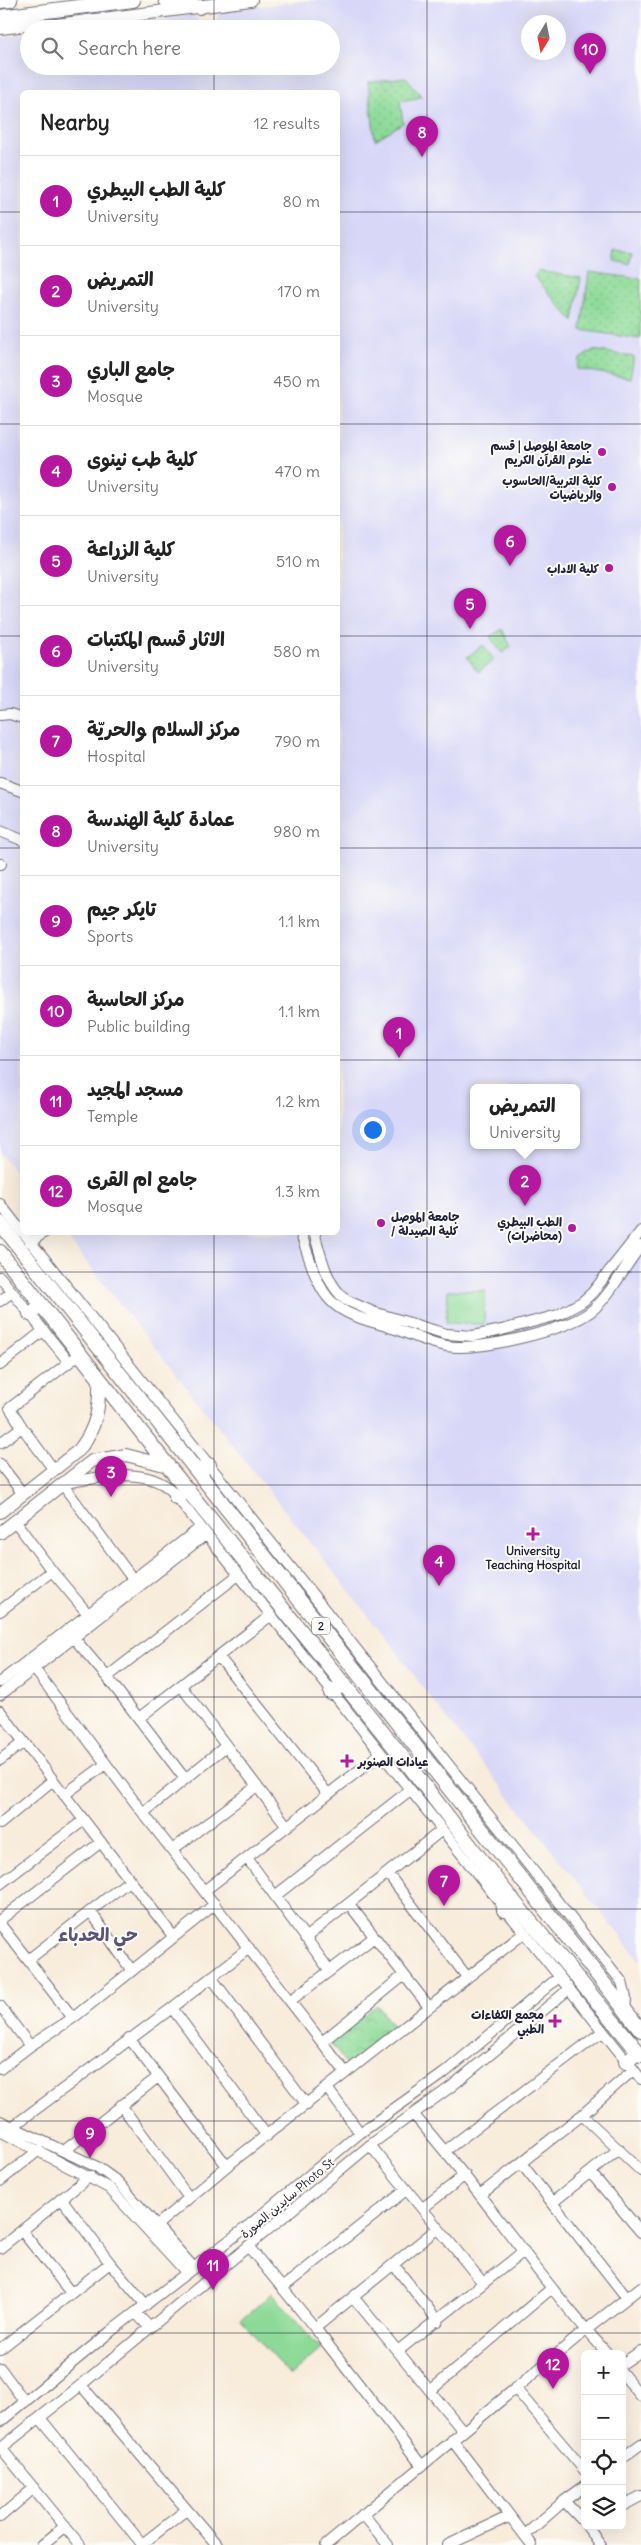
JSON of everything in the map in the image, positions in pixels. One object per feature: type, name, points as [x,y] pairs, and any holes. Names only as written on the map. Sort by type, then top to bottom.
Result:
[{"type":"highway","points":[[0,1],[8,0]]},
{"type":"highway","points":[[0,19],[133,0]]},
{"type":"highway","points":[[166,0],[198,7]]},
{"type":"highway","name":"2","points":[[0,1223],[22,1237],[204,1468],[414,1744],[641,2030]]},
{"type":"highway","name":"2","points":[[0,1252],[168,1466],[182,1493],[344,1683],[502,1887],[640,2054]]},
{"type":"highway","points":[[30,1314],[42,1304]]},
{"type":"highway","points":[[331,1693],[344,1683]]},
{"type":"highway","points":[[400,1754],[414,1744]]},
{"type":"highway","points":[[502,1887],[504,1910]]},
{"type":"highway","points":[[629,2067],[640,2054]]},
{"type":"main road","points":[[89,20],[250,0]]},
{"type":"main road","points":[[0,19],[20,23]]},
{"type":"main road","points":[[0,1512],[78,1450],[95,1425],[100,1403],[99,1378]]},
{"type":"main road","points":[[0,1533],[92,1461],[115,1455],[136,1456],[168,1466]]},
{"type":"street","points":[[0,29],[20,26]]},
{"type":"street","points":[[0,715],[10,714],[20,717]]},
{"type":"street","points":[[0,783],[20,790]]},
{"type":"street","points":[[0,831],[20,839]]},
{"type":"street","points":[[0,1204],[20,1234]]},
{"type":"street","points":[[315,1235],[330,1281],[338,1293],[346,1300],[411,1326],[458,1336],[473,1336],[546,1319],[571,1309],[592,1293],[641,1231]]},
{"type":"street","points":[[301,1235],[323,1290],[338,1308],[351,1315],[433,1343],[456,1347],[506,1340],[553,1328],[580,1318],[597,1305],[609,1292],[641,1246]]},
{"type":"street","points":[[0,1277],[69,1362]]},
{"type":"street","points":[[0,1302],[12,1292]]},
{"type":"street","points":[[0,1365],[43,1331]]},
{"type":"street","points":[[456,1347],[458,1336]]},
{"type":"street","points":[[54,1470],[10,1408],[81,1353]]},
{"type":"street","points":[[0,1443],[22,1427]]},
{"type":"street","points":[[0,1464],[23,1494]]},
{"type":"street","points":[[204,1468],[408,1713],[622,1982],[626,1998],[625,2012]]},
{"type":"street","points":[[132,1578],[64,1484],[121,1475],[142,1477],[161,1482],[182,1493],[203,1532],[237,1576],[442,1830],[523,1934],[560,1977],[629,2067],[641,2079]]},
{"type":"street","points":[[15,1521],[52,1571],[88,1614]]},
{"type":"street","points":[[2,1686],[132,1578],[203,1532]]},
{"type":"street","points":[[2,1686],[33,1667],[73,1636],[93,1624],[203,1532]]},
{"type":"street","points":[[0,1611],[52,1571]]},
{"type":"street","points":[[108,1677],[237,1576]]},
{"type":"street","points":[[139,1718],[220,1657],[270,1616]]},
{"type":"street","points":[[73,1636],[108,1677],[185,1779]]},
{"type":"street","points":[[220,1657],[328,1794]]},
{"type":"street","points":[[33,1667],[143,1813],[346,2073]]},
{"type":"street","points":[[182,1686],[287,1826]]},
{"type":"street","points":[[0,1711],[173,1936]]},
{"type":"street","points":[[0,1760],[24,1742]]},
{"type":"street","points":[[143,1813],[226,1746]]},
{"type":"street","points":[[204,1891],[380,1754]]},
{"type":"street","points":[[64,1795],[106,1764]]},
{"type":"street","points":[[0,1824],[53,1780]]},
{"type":"street","points":[[172,1850],[257,1786]]},
{"type":"street","points":[[275,1896],[410,1790]]},
{"type":"street","points":[[0,1884],[84,1820]]},
{"type":"street","points":[[305,1938],[442,1830]]},
{"type":"street","points":[[0,1920],[101,1842]]},
{"type":"street","points":[[247,1858],[330,1971]]},
{"type":"street","points":[[388,1874],[467,1976]]},
{"type":"street","points":[[28,1960],[130,1880]]},
{"type":"street","points":[[0,2069],[30,2046],[73,2018],[215,1904]]},
{"type":"street","points":[[349,1904],[373,1938],[429,2007]]},
{"type":"street","points":[[90,1912],[132,1971]]},
{"type":"street","points":[[0,1924],[73,2018]]},
{"type":"street","points":[[157,2225],[227,2166],[523,1934]]},
{"type":"street","points":[[290,2001],[373,1938]]},
{"type":"street","points":[[12,2127],[249,1948]]},
{"type":"street","points":[[211,1976],[307,2105]]},
{"type":"street","points":[[322,2042],[404,1976]]},
{"type":"street","name":"سايدين الصورة Photo St","points":[[0,2422],[248,2226],[360,2133],[443,2074],[560,1977]]},
{"type":"street","name":"سايدين الصورة Photo St","points":[[1,2449],[370,2145],[452,2086],[569,1989]]},
{"type":"street","points":[[0,2006],[30,2046]]},
{"type":"street","points":[[172,2008],[267,2136]]},
{"type":"street","points":[[445,2151],[602,2032]]},
{"type":"street","points":[[129,2038],[227,2166]]},
{"type":"street","points":[[480,2195],[582,2115],[629,2067]]},
{"type":"street","points":[[64,2151],[158,2076]]},
{"type":"street","points":[[327,2088],[360,2133]]},
{"type":"street","points":[[121,2106],[189,2198]]},
{"type":"street","points":[[413,2114],[465,2175],[552,2288],[604,2350]]},
{"type":"street","points":[[582,2115],[641,2170]]},
{"type":"street","points":[[0,2121],[97,2168],[118,2182],[157,2225],[191,2271]]},
{"type":"street","points":[[0,2131],[90,2176],[109,2188],[191,2271]]},
{"type":"street","points":[[370,2145],[483,2282]]},
{"type":"street","points":[[553,2202],[619,2149]]},
{"type":"street","points":[[0,2181],[39,2150]]},
{"type":"street","points":[[521,2163],[627,2298]]},
{"type":"street","points":[[590,2172],[640,2227]]},
{"type":"street","points":[[423,2208],[465,2175]]},
{"type":"street","points":[[0,2248],[90,2176]]},
{"type":"street","points":[[282,2288],[406,2190]]},
{"type":"street","points":[[61,2198],[110,2264],[146,2306]]},
{"type":"street","points":[[248,2226],[258,2238]]},
{"type":"street","points":[[315,2328],[438,2228]]},
{"type":"street","points":[[22,2231],[71,2293]]},
{"type":"street","points":[[248,2246],[315,2328],[422,2466]]},
{"type":"street","points":[[399,2350],[524,2251]]},
{"type":"street","points":[[0,2349],[110,2264]]},
{"type":"street","points":[[394,2265],[438,2321]]},
{"type":"street","points":[[327,2545],[515,2388],[641,2287]]},
{"type":"street","points":[[430,2391],[552,2288]]},
{"type":"street","points":[[354,2298],[399,2350],[463,2431]]},
{"type":"street","points":[[136,2313],[150,2328]]},
{"type":"street","points":[[626,2361],[641,2350]]},
{"type":"street","points":[[0,2368],[25,2402]]},
{"type":"street","points":[[626,2378],[641,2396]]},
{"type":"street","points":[[81,2385],[217,2545]]},
{"type":"street","points":[[515,2388],[581,2466]]},
{"type":"street","points":[[40,2418],[142,2545],[186,2510]]},
{"type":"street","points":[[452,2440],[532,2545]]},
{"type":"street","points":[[626,2455],[641,2444]]},
{"type":"street","points":[[1,2449],[80,2545]]},
{"type":"street","points":[[0,2517],[34,2488]]},
{"type":"street","points":[[525,2536],[564,2501],[581,2489]]},
{"type":"street","points":[[626,2504],[641,2496]]},
{"type":"street","points":[[564,2501],[581,2520]]},
{"type":"street","points":[[363,2514],[388,2545]]},
{"type":"street","points":[[448,2545],[510,2516]]},
{"type":"street","points":[[42,2545],[65,2526]]},
{"type":"street","points":[[590,2530],[600,2545]]},
{"type":"shaded area","points":[[312,0],[641,0],[641,1962],[433,1701],[388,1640],[65,1235],[340,1235],[340,90],[20,90],[20,1178],[0,1153],[0,37],[20,34],[20,75],[340,75],[340,20],[217,20],[218,13],[222,11]]},
{"type":"shaded area","points":[[188,15],[195,16],[197,20],[150,20]]},
{"type":"green space","points":[[406,77],[422,97],[400,101],[403,123],[375,140],[368,82]]},
{"type":"green space","points":[[616,250],[632,252],[630,264],[614,261]]},
{"type":"green space","points":[[539,271],[581,278],[573,321],[534,276]]},
{"type":"green space","points":[[589,272],[641,279],[640,339],[581,330]]},
{"type":"green space","points":[[593,350],[634,357],[630,378],[577,369],[580,359]]},
{"type":"green space","points":[[502,629],[511,647],[502,653],[490,637]]},
{"type":"green space","points":[[483,645],[494,660],[478,672],[467,657]]},
{"type":"green space","points":[[448,1290],[485,1291],[484,1324],[446,1323]]},
{"type":"green space","points":[[377,2005],[395,2029],[347,2065],[329,2041]]},
{"type":"green space","points":[[272,2293],[321,2349],[290,2376],[241,2320]]},
{"type":"place","name":"مركز الحاسبة","points":[[590,74]]},
{"type":"place","name":"عمادة كلية الهندسة","points":[[422,157]]},
{"type":"place","name":"جامعة الموصل | قسم علوم القرآن الكريم","points":[[602,452]]},
{"type":"place","name":"كلية التربية/الحاسوب والرياضيات","points":[[612,487]]},
{"type":"place","name":"الاثار قسم المكتبات","points":[[510,566]]},
{"type":"place","name":"كلية الاداب","points":[[609,568]]},
{"type":"place","name":"كلية الزراعة","points":[[470,629]]},
{"type":"place","name":"كلية الطب البيطري","points":[[399,1058]]},
{"type":"place","name":"التمريض","points":[[525,1206]]},
{"type":"place","name":"جامعة الموصل / كلية الصيدلة","points":[[381,1223]]},
{"type":"place","name":"الطب البيطري (محاضرات)","points":[[572,1228]]},
{"type":"place","name":"جامع الباري","points":[[111,1497]]},
{"type":"place","name":"University Teaching Hospital","points":[[533,1534]]},
{"type":"place","name":"كلية طب نينوى","points":[[439,1586]]},
{"type":"place","name":"عيادات الصنوبر","points":[[347,1761]]},
{"type":"place","name":"مركز السلام والحريّة","points":[[444,1906]]},
{"type":"place","name":"مجمع الكفاءات الطبي","points":[[555,2021]]},
{"type":"place","name":"تايكر جيم","points":[[90,2158]]},
{"type":"place","name":"مسجد المجيد","points":[[213,2290]]},
{"type":"place","name":"جامع ام القرى","points":[[553,2389]]},
{"type":"district","name":"حي الحدباء","points":[[98,1934]]}]
